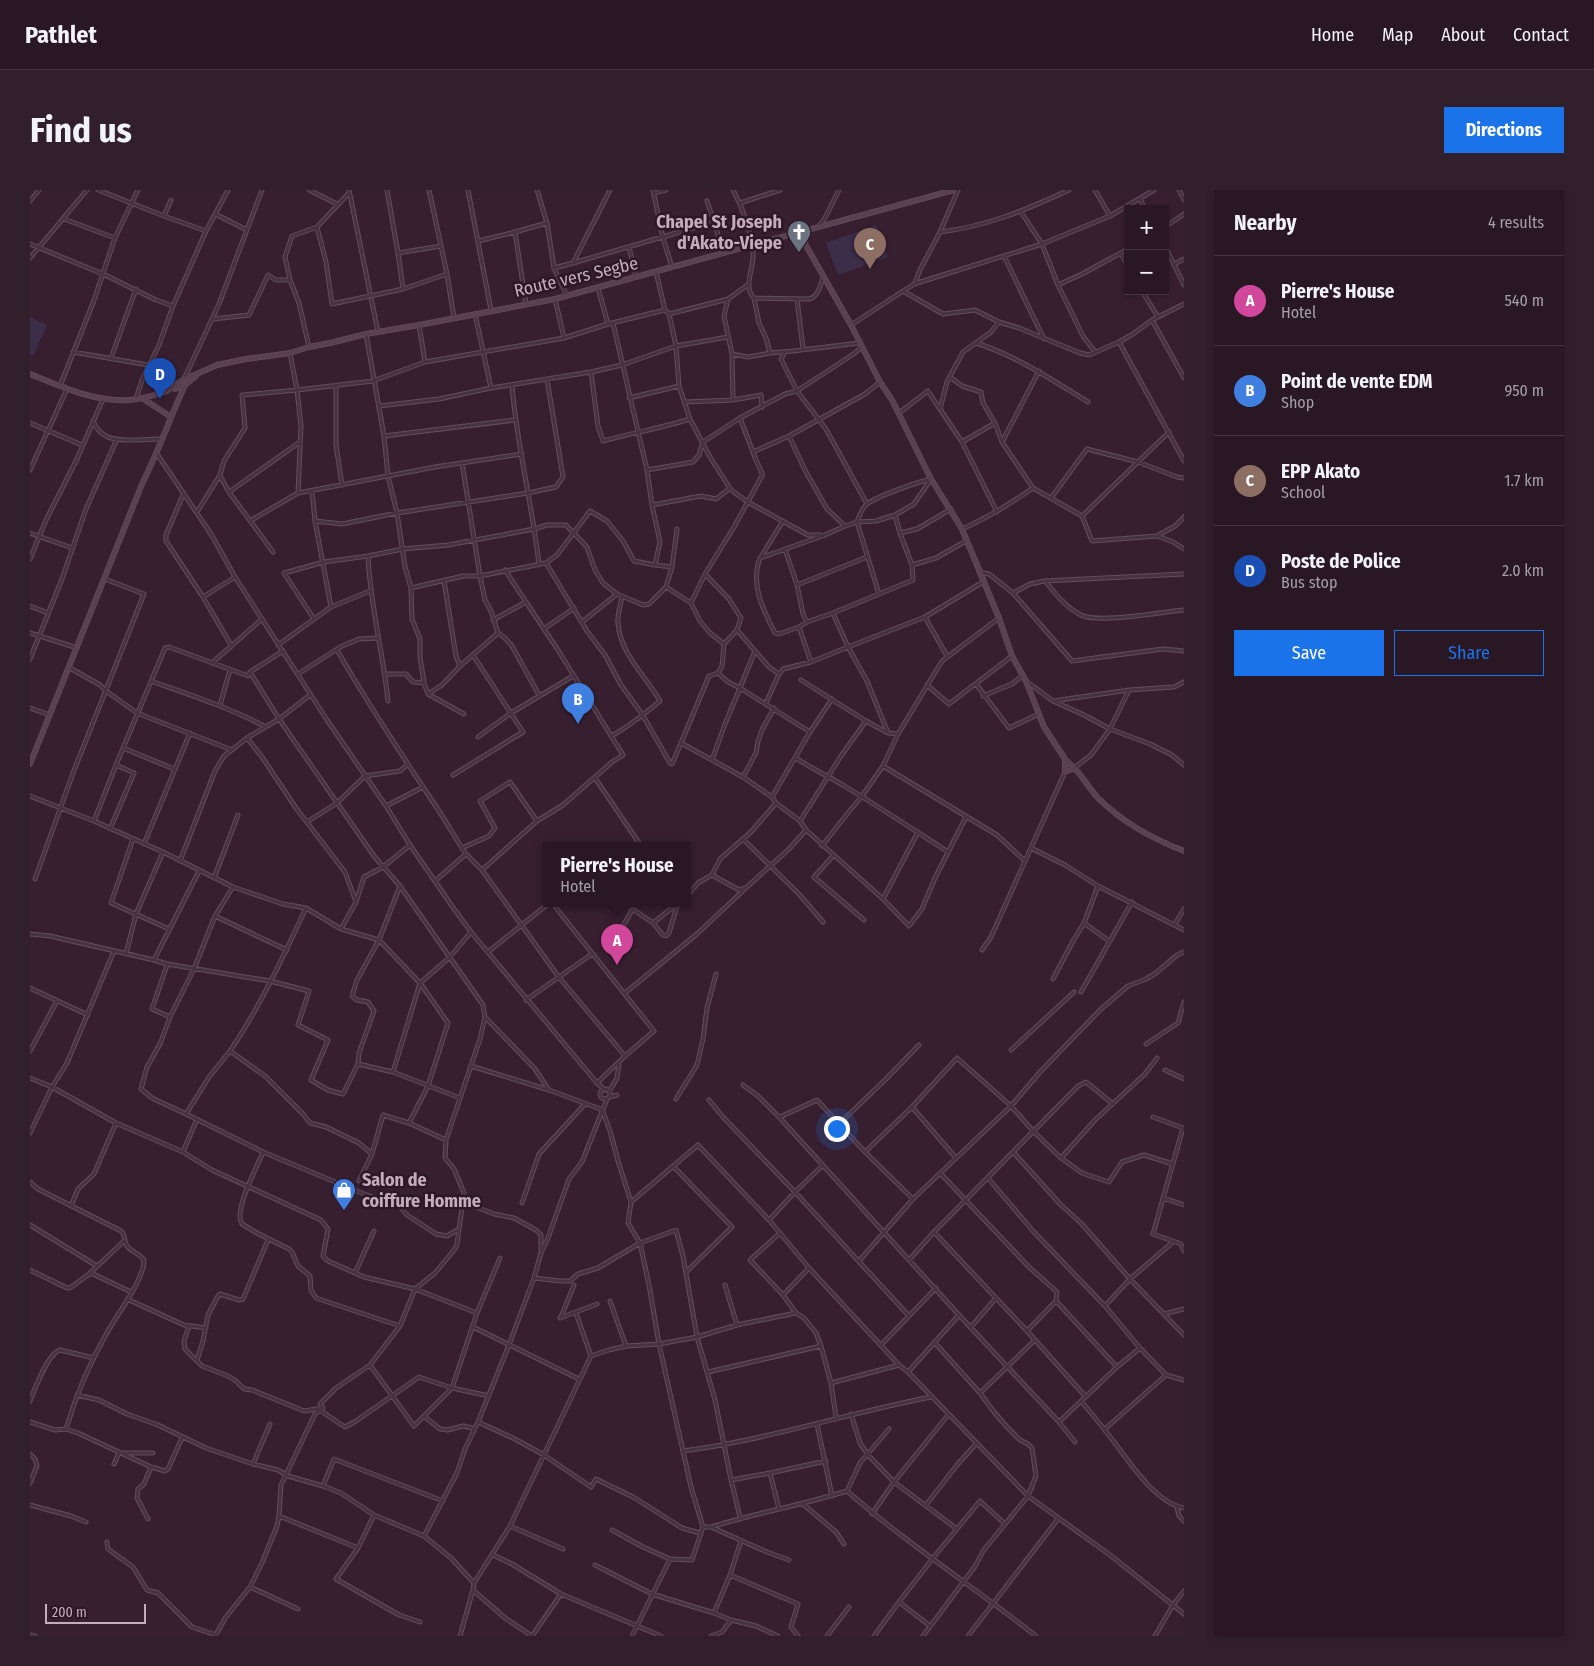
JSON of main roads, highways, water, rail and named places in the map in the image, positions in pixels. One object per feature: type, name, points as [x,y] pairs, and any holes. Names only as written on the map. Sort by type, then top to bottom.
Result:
[{"type":"place","name":"Chapel St Joseph d'Akato-Viepe","points":[[799,253]]},
{"type":"place","name":"EPP Akato","points":[[870,269]]},
{"type":"place","name":"Poste de Police","points":[[160,399]]},
{"type":"place","name":"Point de vente EDM","points":[[578,724]]},
{"type":"place","name":"Pierre's House","points":[[617,965]]},
{"type":"place","name":"Salon de coiffure Homme","points":[[344,1211]]}]
